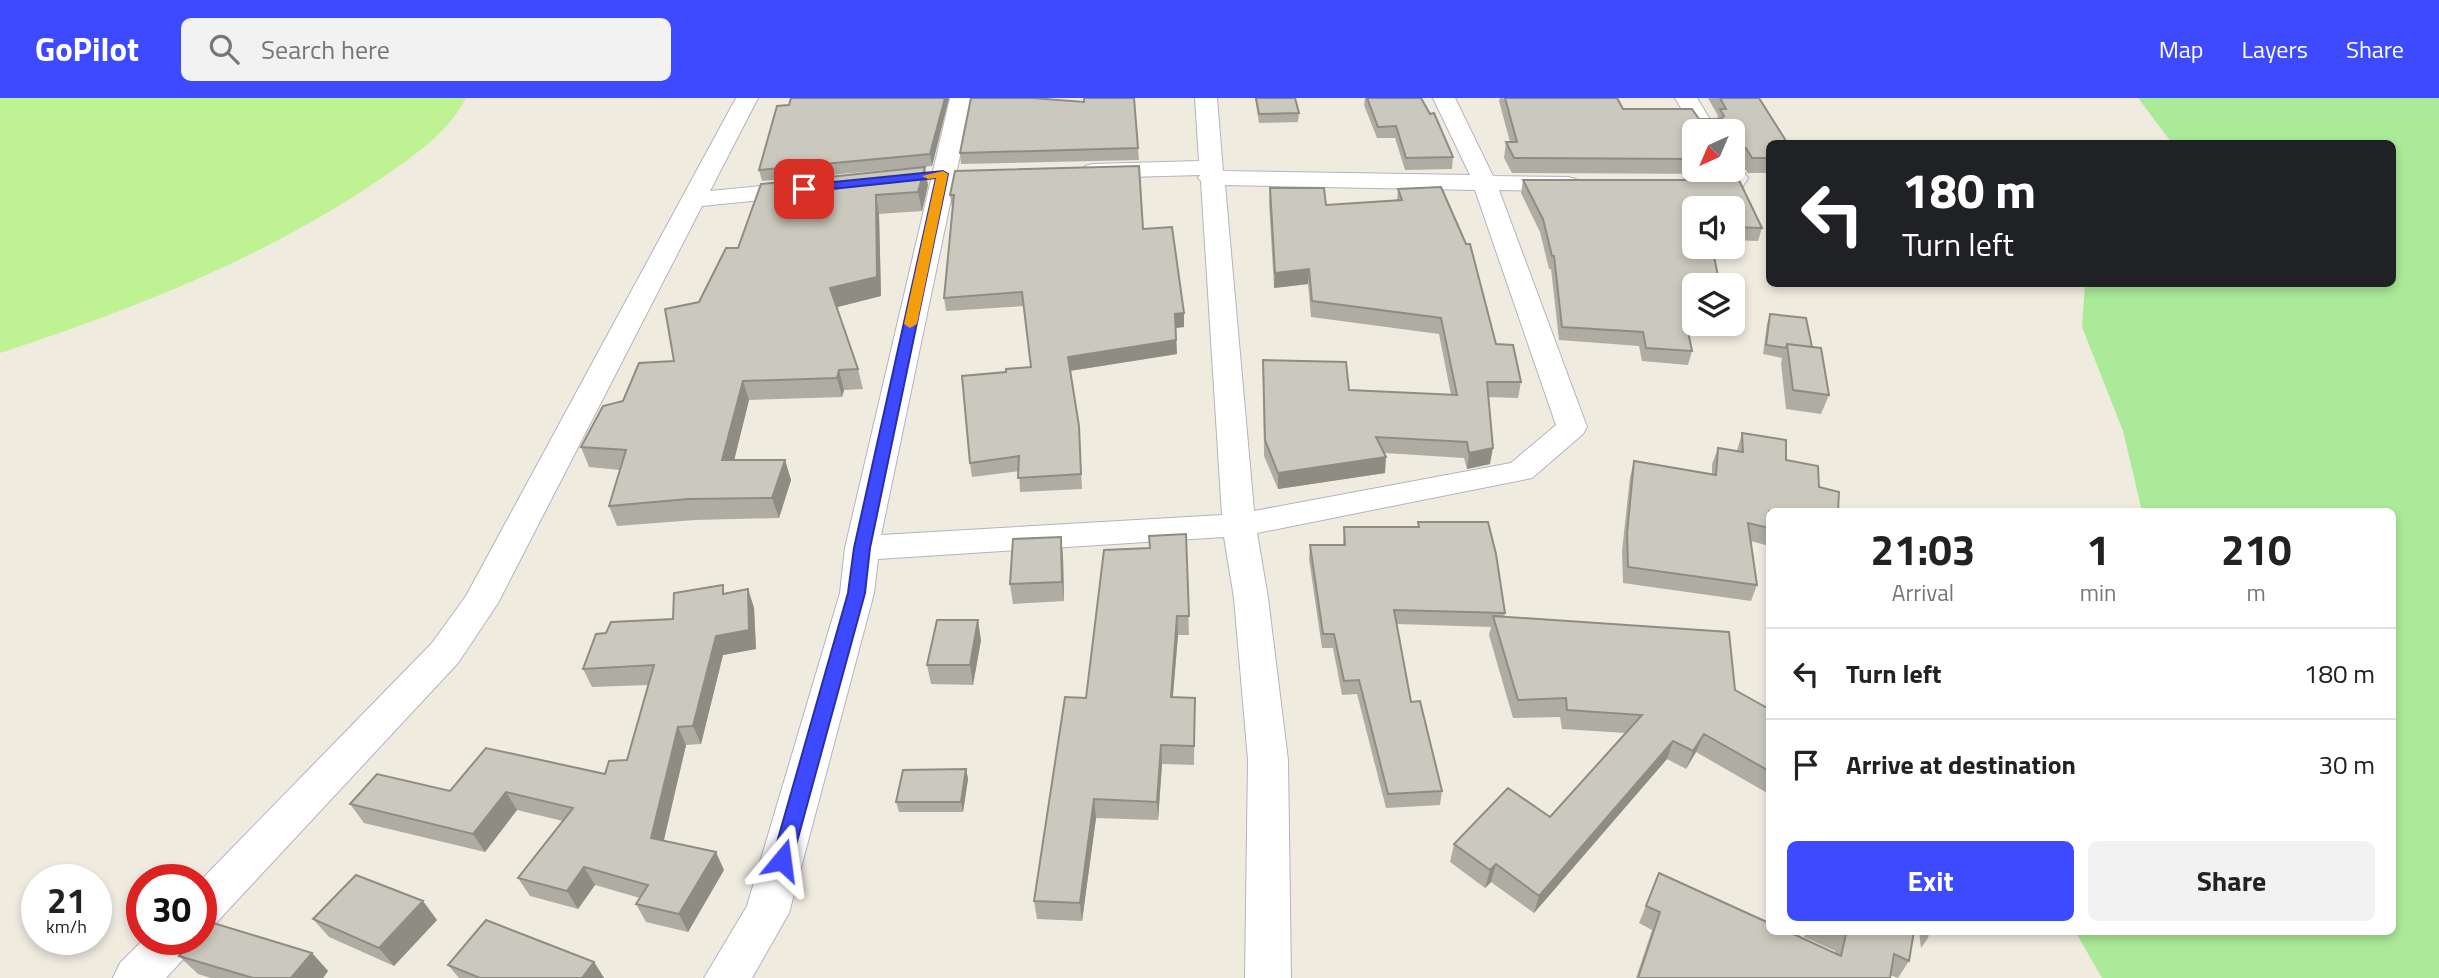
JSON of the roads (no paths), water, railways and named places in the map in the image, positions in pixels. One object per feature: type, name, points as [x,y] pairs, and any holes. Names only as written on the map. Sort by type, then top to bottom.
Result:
[{"type":"street","points":[[217,892],[445,653],[480,603],[747,98]]},
{"type":"street","points":[[727,978],[767,913],[857,593],[862,548],[961,98]]},
{"type":"street","points":[[1206,98],[1239,525],[1251,598],[1268,760],[1268,978]]},
{"type":"street","points":[[862,548],[1239,525],[1521,471],[1572,427],[1485,183],[1444,98]]},
{"type":"street","points":[[1686,98],[1699,119]]},
{"type":"street","points":[[1076,171],[1595,184]]},
{"type":"street","points":[[1664,184],[1734,182]]},
{"type":"street","points":[[693,200],[818,187]]},
{"type":"street","points":[[136,978],[158,955]]}]
